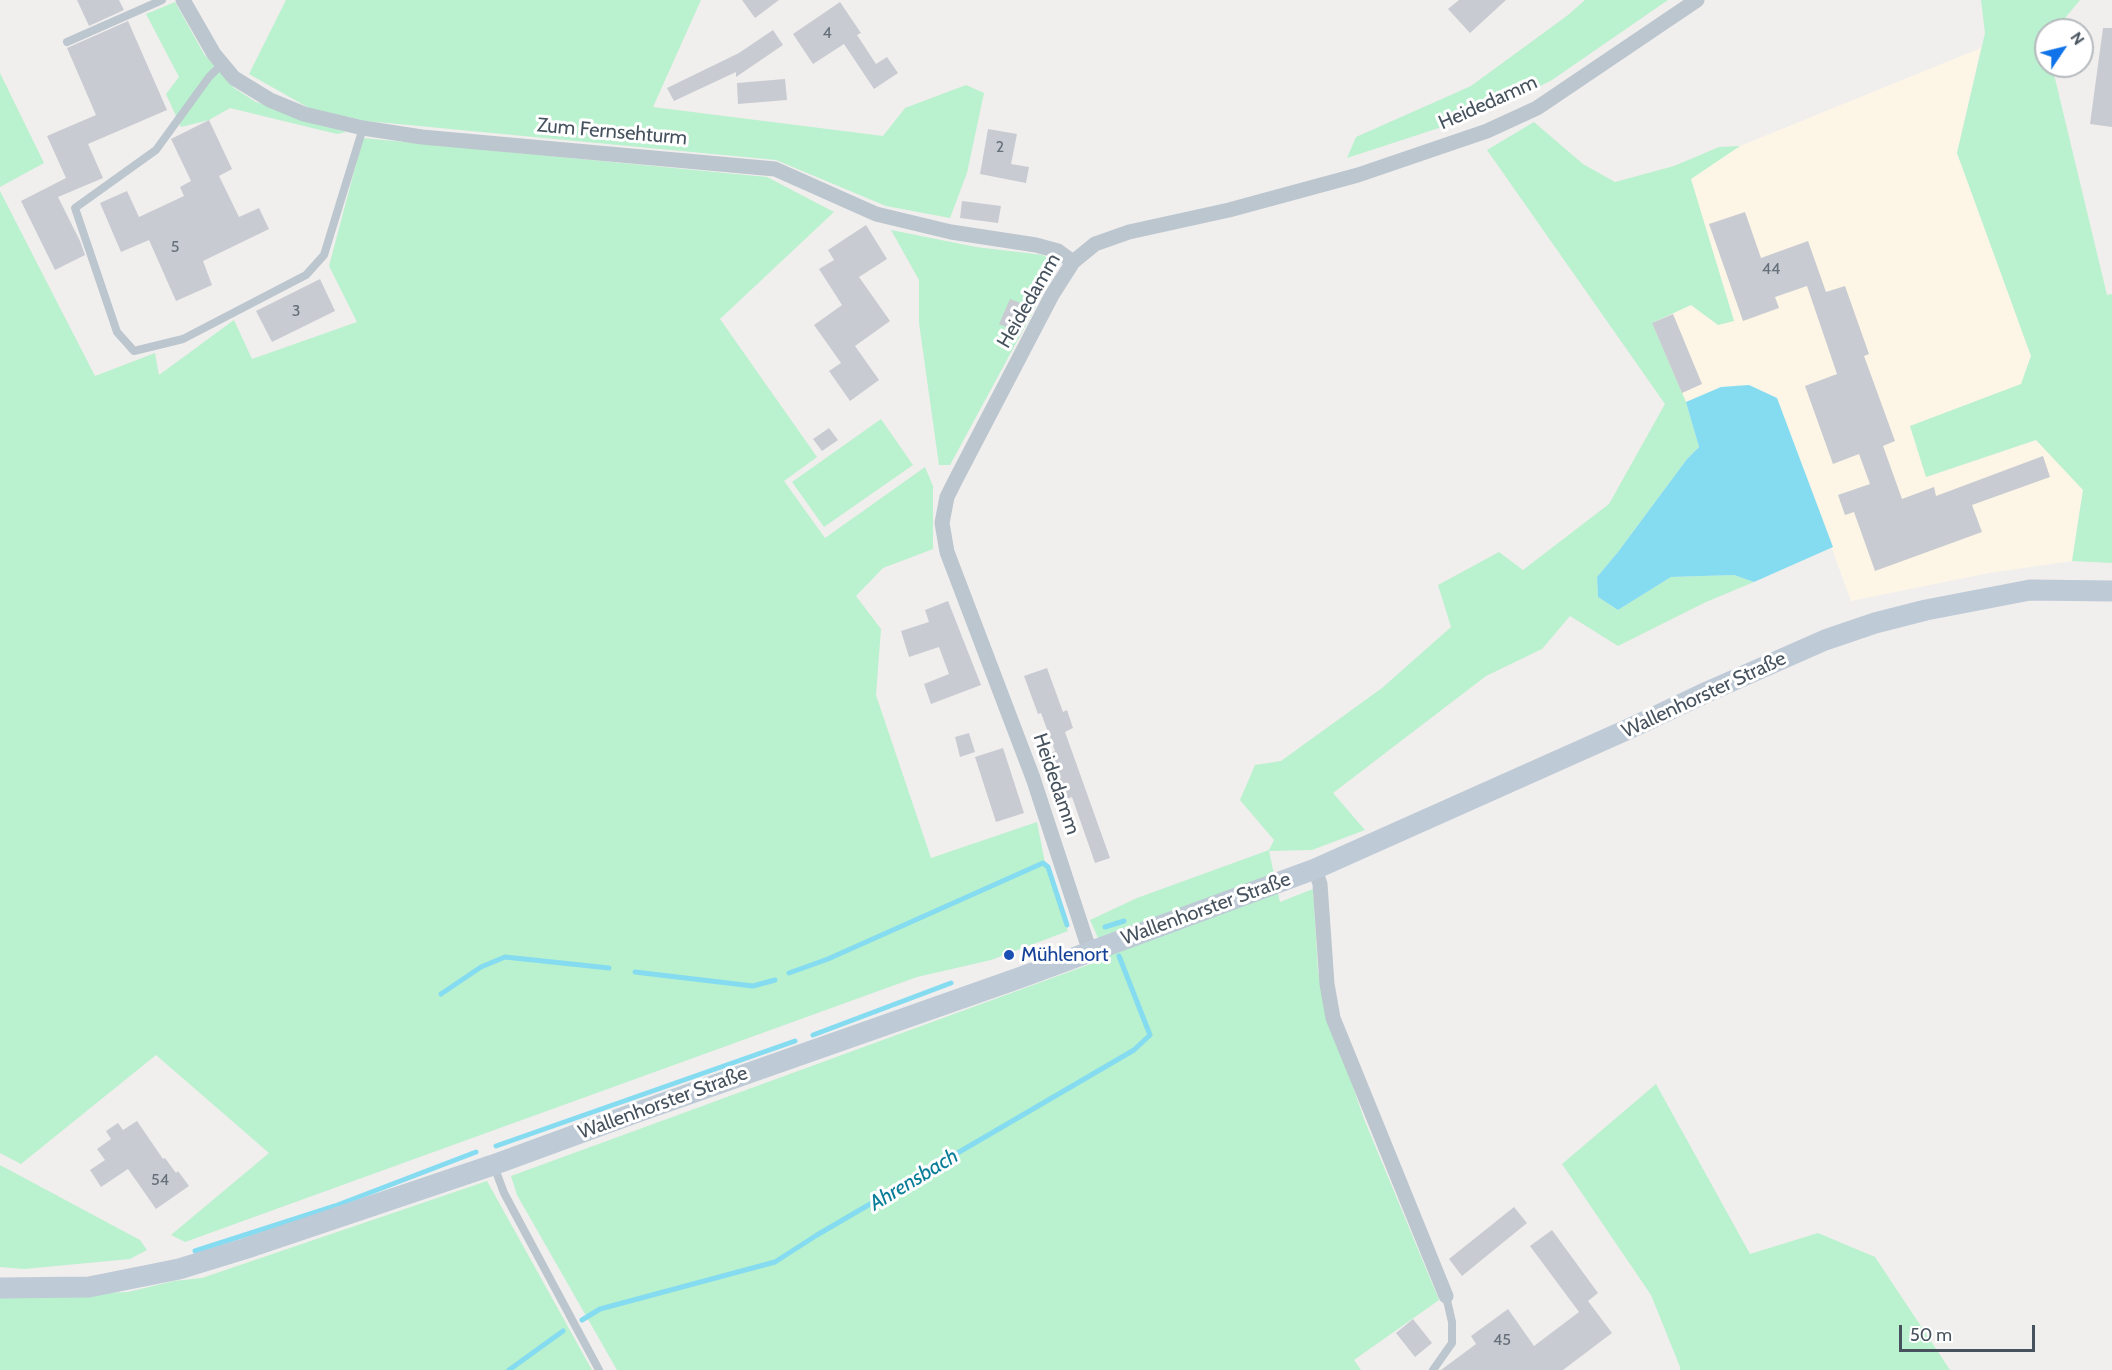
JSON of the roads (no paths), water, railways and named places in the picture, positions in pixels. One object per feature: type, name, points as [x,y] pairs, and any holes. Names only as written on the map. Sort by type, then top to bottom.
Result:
[{"type":"main road","name":"Wallenhorster Straße","points":[[0,1288],[89,1287],[179,1269],[493,1165],[1090,952],[1315,869],[1825,640],[1875,623],[1926,610],[2030,590],[2112,591]]},
{"type":"street","name":"Zum Fernsehturm","points":[[183,0],[214,54],[234,78],[270,100],[304,114],[363,128],[422,137],[775,169],[876,214],[951,232],[1036,245],[1058,251],[1073,262]]},
{"type":"street","name":"Heidedamm","points":[[1090,952],[1033,778],[947,552],[942,523],[947,497],[955,481],[1052,295],[1073,262],[1095,244],[1129,232],[1229,210],[1359,175],[1487,131],[1537,108],[1697,0]]},
{"type":"street","name":"Wallenhorster Straße","points":[[1315,869],[1320,884],[1327,984],[1333,1018],[1446,1296]]},
{"type":"lane","points":[[68,42],[162,0]]},
{"type":"lane","points":[[222,64],[209,77],[156,150],[75,208],[117,332],[134,351],[183,339],[306,274],[324,255],[363,128]]},
{"type":"lane","points":[[493,1165],[504,1193],[599,1370]]},
{"type":"lane","name":"Wallenhorster Straße","points":[[1433,1370],[1452,1343],[1452,1322],[1446,1296]]},
{"type":"water","points":[[1749,385],[1777,398],[1833,547],[1754,582],[1734,575],[1671,577],[1618,610],[1598,597],[1597,577],[1687,459],[1699,447],[1686,402],[1721,387]]},
{"type":"waterway","points":[[789,973],[828,959],[1043,863],[1048,867],[1067,925]]},
{"type":"waterway","name":"Ahrensbach","points":[[1105,927],[1124,921]]},
{"type":"waterway","name":"Ahrensbach","points":[[582,1320],[600,1309],[775,1262],[817,1235],[1134,1050],[1150,1035],[1119,956]]},
{"type":"waterway","points":[[441,994],[481,967],[505,957],[609,968]]},
{"type":"waterway","points":[[635,972],[753,986],[775,980]]},
{"type":"waterway","points":[[813,1035],[951,983]]},
{"type":"waterway","points":[[496,1146],[795,1041]]},
{"type":"waterway","points":[[195,1251],[335,1206],[476,1152]]},
{"type":"waterway","name":"Ahrensbach","points":[[509,1370],[563,1331]]},
{"type":"place","name":"Mühlenort","points":[[1009,955]]}]
